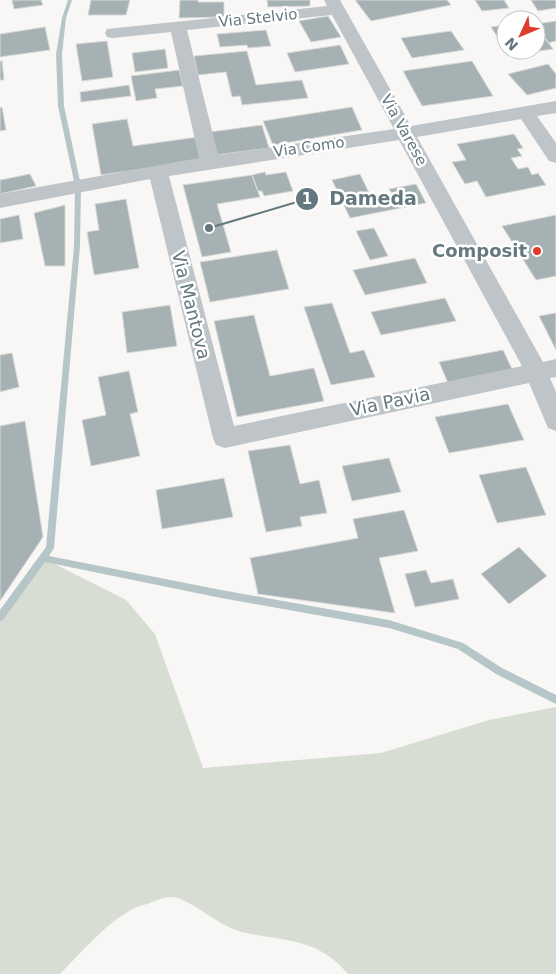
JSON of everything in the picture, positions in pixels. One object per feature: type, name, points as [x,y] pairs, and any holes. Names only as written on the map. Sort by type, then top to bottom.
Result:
[{"type":"street","name":"Via Stelvio","points":[[113,33],[335,5]]},
{"type":"street","name":"Via Varese","points":[[335,5],[405,133],[546,369],[556,422]]},
{"type":"street","points":[[178,26],[210,162]]},
{"type":"street","name":"Via Como","points":[[0,201],[210,162],[405,133],[556,107]]},
{"type":"street","points":[[525,112],[556,157]]},
{"type":"street","name":"Via Mantova","points":[[158,171],[225,438]]},
{"type":"street","name":"Via Pavia","points":[[225,438],[546,369]]},
{"type":"shaded area","points":[[43,558],[126,600],[155,634],[203,768],[381,753],[489,720],[556,707],[556,974],[348,974],[326,954],[314,948],[289,940],[237,931],[220,923],[187,902],[172,897],[136,907],[121,916],[94,939],[60,974],[0,974],[0,615]]},
{"type":"building","points":[[12,0],[41,0],[43,5],[14,9]]},
{"type":"building","points":[[91,0],[130,0],[126,15],[88,15]]},
{"type":"building","points":[[180,0],[224,2],[224,17],[179,18]]},
{"type":"building","points":[[267,0],[310,0],[310,6],[268,7]]},
{"type":"building","points":[[355,0],[447,0],[451,5],[371,21]]},
{"type":"building","points":[[475,0],[504,0],[509,8],[482,11]]},
{"type":"building","points":[[531,0],[556,0],[556,8],[537,10]]},
{"type":"building","points":[[328,16],[341,37],[311,42],[299,21]]},
{"type":"building","points":[[556,21],[556,41],[548,43],[546,40],[546,22]]},
{"type":"building","points":[[496,26],[496,35],[491,27]]},
{"type":"building","points":[[45,27],[50,50],[0,57],[0,34]]},
{"type":"building","points":[[266,30],[271,46],[248,48],[247,45],[220,47],[217,34]]},
{"type":"building","points":[[451,31],[464,50],[412,58],[401,38]]},
{"type":"building","points":[[546,40],[553,49],[546,50]]},
{"type":"building","points":[[107,41],[113,77],[82,81],[76,44]]},
{"type":"building","points":[[340,45],[349,64],[295,72],[287,53]]},
{"type":"building","points":[[165,49],[168,68],[135,72],[132,53]]},
{"type":"building","points":[[247,51],[256,85],[302,80],[308,98],[242,105],[240,96],[232,97],[226,72],[198,75],[194,56]]},
{"type":"building","points":[[0,61],[2,61],[4,80],[0,80]]},
{"type":"building","points":[[472,61],[493,96],[422,106],[403,71]]},
{"type":"building","points":[[548,64],[556,74],[556,88],[527,95],[508,74]]},
{"type":"building","points":[[179,70],[183,86],[155,89],[157,98],[136,101],[131,76]]},
{"type":"building","points":[[129,85],[131,96],[81,102],[80,92]]},
{"type":"building","points":[[2,107],[6,130],[0,131],[0,108]]},
{"type":"building","points":[[352,107],[362,130],[273,145],[263,121]]},
{"type":"building","points":[[127,119],[133,146],[198,137],[204,160],[101,175],[92,124]]},
{"type":"building","points":[[262,125],[269,148],[216,155],[210,132]]},
{"type":"building","points":[[514,134],[523,148],[517,149],[522,156],[511,158],[518,169],[528,167],[532,175],[538,173],[546,185],[486,197],[477,181],[465,184],[452,162],[466,160],[457,144]]},
{"type":"building","points":[[265,172],[266,175],[286,172],[293,191],[264,196],[262,191],[258,191],[252,175]]},
{"type":"building","points":[[30,174],[36,186],[0,194],[0,180]]},
{"type":"building","points":[[360,174],[372,199],[393,195],[389,189],[416,184],[426,203],[350,218],[332,180]]},
{"type":"building","points":[[252,175],[260,197],[217,204],[231,252],[202,257],[183,185]]},
{"type":"building","points":[[126,199],[139,268],[94,275],[87,232],[99,230],[95,204]]},
{"type":"building","points":[[65,205],[65,266],[45,266],[34,213]]},
{"type":"building","points":[[19,215],[23,239],[0,243],[0,219]]},
{"type":"building","name":"Composit","points":[[556,215],[556,276],[536,280],[502,226]]},
{"type":"building","points":[[374,228],[388,256],[370,260],[356,231]]},
{"type":"building","points":[[277,250],[289,289],[210,302],[200,262]]},
{"type":"building","points":[[415,258],[427,283],[365,295],[353,270]]},
{"type":"building","points":[[445,298],[456,321],[381,335],[371,312]]},
{"type":"building","points":[[332,303],[350,353],[364,350],[375,377],[331,385],[304,307]]},
{"type":"building","points":[[170,305],[177,346],[127,353],[122,312]]},
{"type":"building","points":[[556,313],[556,350],[539,316]]},
{"type":"building","points":[[254,315],[270,376],[314,368],[324,401],[237,417],[214,321]]},
{"type":"building","points":[[503,350],[513,371],[448,383],[439,362]]},
{"type":"building","points":[[12,353],[19,387],[0,392],[0,355]]},
{"type":"building","points":[[129,371],[138,412],[130,414],[140,456],[91,466],[82,420],[106,415],[98,377]]},
{"type":"building","points":[[508,404],[524,440],[449,453],[435,417]]},
{"type":"building","points":[[25,421],[43,537],[0,601],[0,426]]},
{"type":"building","points":[[290,445],[300,484],[319,480],[327,513],[300,517],[302,526],[266,532],[248,451]]},
{"type":"building","points":[[389,458],[401,492],[352,501],[342,466]]},
{"type":"building","points":[[526,467],[546,515],[497,523],[479,475]]},
{"type":"building","points":[[224,478],[233,517],[162,529],[156,490]]},
{"type":"building","points":[[404,510],[418,551],[379,558],[395,613],[258,594],[250,558],[358,538],[353,519]]},
{"type":"building","points":[[519,547],[547,576],[509,604],[481,574]]},
{"type":"building","points":[[426,570],[431,583],[453,579],[459,599],[415,607],[405,574]]},
{"type":"waterway","points":[[0,617],[50,548],[77,246],[78,186],[61,106],[59,54],[64,18],[70,0]]},
{"type":"waterway","points":[[43,558],[216,593],[389,624],[460,646],[499,671],[556,700]]},
{"type":"place","name":"Dameda","points":[[209,228]]},
{"type":"place","name":"Composit","points":[[537,251]]}]
